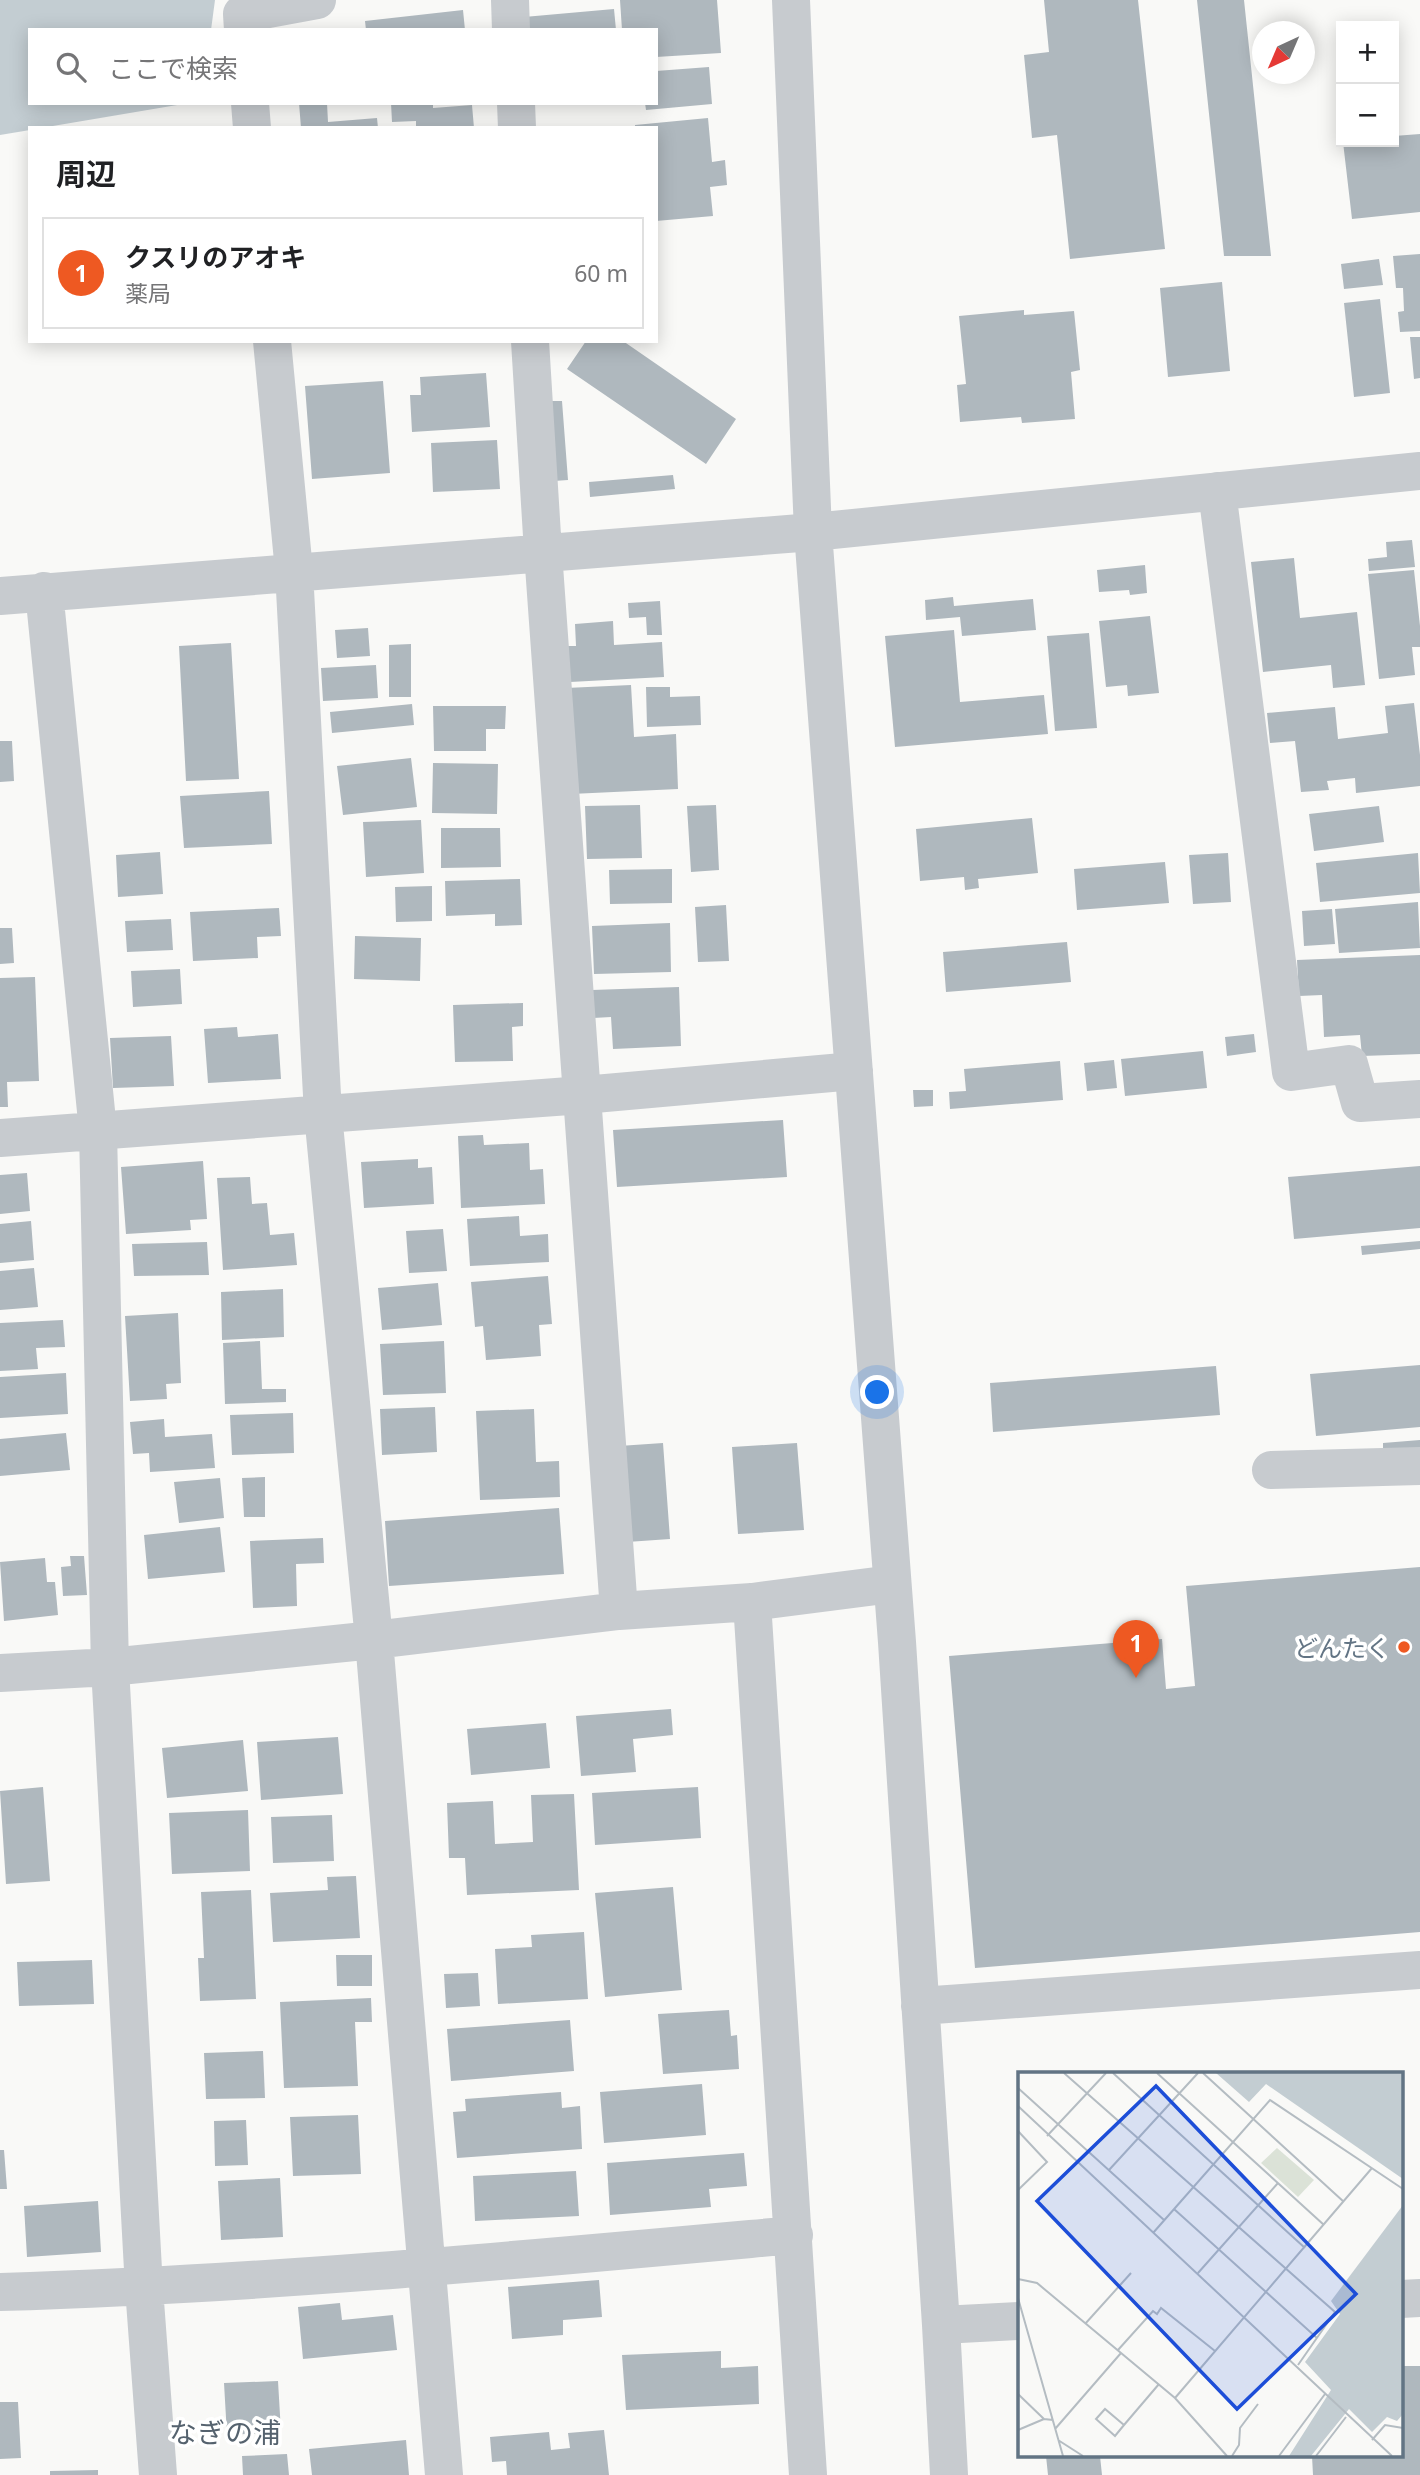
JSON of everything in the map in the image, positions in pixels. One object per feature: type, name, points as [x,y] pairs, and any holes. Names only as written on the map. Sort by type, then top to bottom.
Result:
[{"type":"street","points":[[243,28],[242,14],[317,0]]},
{"type":"street","points":[[510,0],[511,28]]},
{"type":"street","points":[[792,0],[813,532],[892,1584],[941,2325],[948,2475]]},
{"type":"street","points":[[250,105],[252,126]]},
{"type":"street","points":[[516,105],[517,126]]},
{"type":"street","points":[[272,343],[294,571],[323,1114],[374,1640],[444,2475]]},
{"type":"street","points":[[530,343],[542,552],[619,1611]]},
{"type":"street","points":[[0,596],[813,532],[1420,471]]},
{"type":"street","points":[[1217,491],[1291,1072],[1349,1064],[1360,1103],[1420,1099]]},
{"type":"street","points":[[44,591],[98,1131],[110,1667],[144,2288],[158,2475]]},
{"type":"street","points":[[0,1138],[583,1095],[854,1071]]},
{"type":"street","points":[[1271,1471],[1420,1466]]},
{"type":"street","points":[[0,1674],[110,1667],[619,1611],[752,1602],[892,1584]]},
{"type":"street","points":[[752,1602],[808,2475]]},
{"type":"street","points":[[920,2006],[1420,1970]]},
{"type":"street","points":[[0,2292],[144,2288],[426,2268],[794,2235]]},
{"type":"street","points":[[1402,2299],[1420,2298]]},
{"type":"street","points":[[941,2325],[1018,2321]]},
{"type":"shaded area","points":[[0,0],[215,0],[211,28],[28,28],[28,105],[177,105],[53,126],[28,126],[28,130],[0,135]]},
{"type":"building","points":[[620,0],[717,0],[721,53],[658,57],[658,28],[622,28]]},
{"type":"building","points":[[1044,0],[1138,0],[1165,249],[1070,259],[1057,135],[1032,138],[1024,55],[1049,52]]},
{"type":"building","points":[[1197,0],[1244,0],[1271,256],[1224,256]]},
{"type":"building","points":[[614,9],[616,28],[525,28],[524,17]]},
{"type":"building","points":[[463,10],[465,28],[366,28],[365,21]]},
{"type":"building","points":[[709,67],[712,104],[646,110],[645,105],[658,105],[658,71]]},
{"type":"building","points":[[299,105],[327,105],[328,122],[377,118],[378,126],[301,126]]},
{"type":"building","points":[[391,105],[433,105],[433,108],[472,105],[474,126],[416,126],[416,121],[392,122]]},
{"type":"building","points":[[708,118],[712,162],[725,160],[727,185],[710,187],[713,216],[658,221],[658,126],[635,125]]},
{"type":"building","points":[[1420,134],[1420,212],[1352,219],[1344,147],[1399,147],[1399,136]]},
{"type":"building","points":[[1420,254],[1420,331],[1400,332],[1398,312],[1404,311],[1403,288],[1396,288],[1393,256]]},
{"type":"building","points":[[1379,259],[1383,285],[1344,289],[1341,264]]},
{"type":"building","points":[[1222,282],[1230,371],[1168,377],[1160,288]]},
{"type":"building","points":[[1380,299],[1390,393],[1354,397],[1344,303]]},
{"type":"building","points":[[1024,310],[1024,315],[1074,311],[1080,370],[1071,372],[1075,419],[1022,423],[1021,417],[960,422],[957,385],[966,384],[959,316]]},
{"type":"building","points":[[1410,337],[1420,337],[1420,378],[1414,379]]},
{"type":"building","points":[[585,343],[626,343],[736,419],[706,464],[567,369]]},
{"type":"building","points":[[486,373],[490,427],[412,432],[410,395],[421,395],[420,377]]},
{"type":"building","points":[[383,381],[390,473],[312,479],[305,386]]},
{"type":"building","points":[[549,401],[562,401],[568,480],[554,481]]},
{"type":"building","points":[[497,440],[500,489],[433,492],[431,443]]},
{"type":"building","points":[[673,475],[675,489],[590,497],[589,482]]},
{"type":"building","points":[[1412,540],[1415,567],[1369,571],[1368,559],[1387,557],[1386,542]]},
{"type":"building","points":[[1294,558],[1300,618],[1357,612],[1365,685],[1333,688],[1331,665],[1263,672],[1251,562]]},
{"type":"building","points":[[1145,565],[1147,593],[1130,595],[1129,590],[1099,592],[1097,570]]},
{"type":"building","points":[[1414,570],[1420,626],[1420,647],[1412,647],[1415,675],[1379,679],[1368,574]]},
{"type":"building","points":[[953,597],[954,606],[1033,599],[1036,630],[962,636],[960,617],[926,620],[925,600]]},
{"type":"building","points":[[660,601],[662,635],[647,635],[646,617],[629,618],[628,603]]},
{"type":"building","points":[[1150,616],[1159,693],[1128,696],[1127,685],[1106,687],[1099,621]]},
{"type":"building","points":[[613,621],[614,645],[662,642],[664,677],[570,682],[567,646],[576,646],[575,624]]},
{"type":"building","points":[[368,628],[370,656],[337,658],[335,630]]},
{"type":"building","points":[[954,630],[960,702],[1044,695],[1048,734],[895,747],[885,636]]},
{"type":"building","points":[[1089,633],[1097,728],[1055,731],[1047,636]]},
{"type":"building","points":[[231,643],[239,779],[186,781],[179,646]]},
{"type":"building","points":[[411,644],[411,697],[389,697],[389,645]]},
{"type":"building","points":[[376,665],[378,698],[323,701],[321,668]]},
{"type":"building","points":[[631,685],[634,737],[676,734],[678,789],[571,794],[566,688]]},
{"type":"building","points":[[646,687],[670,687],[670,697],[700,696],[701,725],[647,727]]},
{"type":"building","points":[[1414,703],[1420,755],[1420,786],[1356,793],[1355,778],[1327,781],[1329,790],[1301,792],[1295,741],[1270,743],[1267,713],[1335,707],[1338,739],[1388,733],[1385,706]]},
{"type":"building","points":[[412,704],[414,725],[332,733],[330,712]]},
{"type":"building","points":[[433,706],[506,706],[505,729],[486,729],[486,751],[434,751]]},
{"type":"building","points":[[0,741],[12,741],[14,781],[0,782]]},
{"type":"building","points":[[411,758],[417,807],[343,815],[337,766]]},
{"type":"building","points":[[433,763],[498,764],[497,814],[432,813]]},
{"type":"building","points":[[269,791],[272,844],[184,848],[180,796]]},
{"type":"building","points":[[640,805],[642,858],[587,859],[585,806]]},
{"type":"building","points":[[716,805],[719,870],[691,872],[687,806]]},
{"type":"building","points":[[1379,806],[1384,842],[1314,851],[1309,814]]},
{"type":"building","points":[[1032,818],[1038,873],[978,879],[979,888],[965,890],[964,877],[920,881],[916,829]]},
{"type":"building","points":[[421,820],[424,873],[366,877],[363,822]]},
{"type":"building","points":[[441,828],[500,828],[501,867],[441,868]]},
{"type":"building","points":[[160,852],[163,894],[118,897],[116,855]]},
{"type":"building","points":[[1228,853],[1231,902],[1193,904],[1189,855]]},
{"type":"building","points":[[1418,853],[1420,893],[1320,902],[1316,863]]},
{"type":"building","points":[[1165,862],[1169,903],[1077,910],[1074,869]]},
{"type":"building","points":[[672,869],[672,903],[610,904],[609,870]]},
{"type":"building","points":[[520,879],[522,925],[495,926],[495,914],[446,916],[445,881]]},
{"type":"building","points":[[432,886],[432,921],[396,922],[395,887]]},
{"type":"building","points":[[1418,902],[1420,948],[1339,953],[1335,909]]},
{"type":"building","points":[[726,905],[729,961],[698,962],[695,907]]},
{"type":"building","points":[[279,908],[281,936],[257,937],[258,958],[193,961],[190,912]]},
{"type":"building","points":[[1332,909],[1335,944],[1304,946],[1302,911]]},
{"type":"building","points":[[171,919],[173,950],[127,952],[125,921]]},
{"type":"building","points":[[670,923],[671,972],[594,974],[592,926]]},
{"type":"building","points":[[0,928],[12,928],[14,963],[0,964]]},
{"type":"building","points":[[355,936],[421,938],[420,981],[354,979]]},
{"type":"building","points":[[1067,942],[1071,982],[946,992],[943,952]]},
{"type":"building","points":[[1420,955],[1420,1054],[1362,1056],[1360,1035],[1324,1037],[1322,995],[1299,996],[1297,960]]},
{"type":"building","points":[[180,969],[182,1004],[133,1007],[131,971]]},
{"type":"building","points":[[35,977],[39,1081],[7,1082],[8,1107],[0,1107],[0,978]]},
{"type":"building","points":[[679,987],[681,1046],[613,1049],[611,1017],[593,1018],[592,990]]},
{"type":"building","points":[[523,1003],[523,1026],[512,1027],[513,1061],[455,1062],[453,1005]]},
{"type":"building","points":[[237,1027],[238,1037],[278,1034],[281,1079],[208,1083],[204,1029]]},
{"type":"building","points":[[1254,1034],[1256,1052],[1227,1056],[1225,1037]]},
{"type":"building","points":[[171,1036],[174,1086],[113,1088],[110,1038]]},
{"type":"building","points":[[1203,1051],[1207,1088],[1125,1096],[1121,1059]]},
{"type":"building","points":[[1114,1060],[1117,1088],[1087,1091],[1084,1063]]},
{"type":"building","points":[[1060,1061],[1063,1100],[950,1109],[949,1092],[966,1091],[964,1069]]},
{"type":"building","points":[[913,1090],[933,1090],[933,1106],[914,1107]]},
{"type":"building","points":[[783,1120],[787,1177],[617,1187],[613,1130]]},
{"type":"building","points":[[483,1135],[484,1145],[529,1143],[530,1170],[543,1169],[545,1204],[461,1208],[458,1136]]},
{"type":"building","points":[[418,1159],[418,1168],[432,1167],[434,1204],[364,1208],[361,1162]]},
{"type":"building","points":[[203,1161],[207,1219],[190,1220],[191,1230],[126,1234],[121,1167]]},
{"type":"building","points":[[1420,1166],[1420,1228],[1294,1239],[1288,1177]]},
{"type":"building","points":[[27,1173],[30,1211],[0,1214],[0,1175]]},
{"type":"building","points":[[250,1177],[252,1204],[267,1203],[270,1235],[294,1233],[297,1265],[223,1270],[217,1178]]},
{"type":"building","points":[[519,1216],[520,1236],[548,1234],[549,1262],[470,1266],[467,1219]]},
{"type":"building","points":[[31,1221],[34,1260],[0,1263],[0,1224]]},
{"type":"building","points":[[443,1229],[447,1271],[409,1273],[406,1231]]},
{"type":"building","points":[[1420,1241],[1420,1249],[1362,1255],[1361,1246]]},
{"type":"building","points":[[207,1242],[209,1275],[134,1276],[132,1244]]},
{"type":"building","points":[[34,1268],[38,1307],[0,1310],[0,1271]]},
{"type":"building","points":[[548,1276],[552,1324],[539,1325],[541,1356],[486,1360],[483,1326],[475,1327],[471,1282]]},
{"type":"building","points":[[438,1283],[442,1325],[382,1330],[378,1288]]},
{"type":"building","points":[[283,1289],[284,1337],[222,1340],[221,1292]]},
{"type":"building","points":[[178,1313],[181,1383],[166,1384],[167,1399],[130,1401],[125,1316]]},
{"type":"building","points":[[63,1320],[65,1347],[36,1348],[38,1369],[0,1371],[0,1323]]},
{"type":"building","points":[[260,1341],[262,1389],[286,1389],[286,1402],[225,1404],[223,1343]]},
{"type":"building","points":[[444,1341],[446,1393],[383,1395],[380,1344]]},
{"type":"building","points":[[1420,1365],[1420,1427],[1316,1436],[1310,1374]]},
{"type":"building","points":[[1216,1366],[1220,1415],[993,1432],[990,1383]]},
{"type":"building","points":[[66,1373],[68,1414],[0,1418],[0,1377]]},
{"type":"building","points":[[435,1407],[437,1452],[382,1455],[380,1409]]},
{"type":"building","points":[[534,1409],[536,1462],[559,1461],[560,1497],[480,1500],[476,1411]]},
{"type":"building","points":[[293,1413],[294,1453],[232,1455],[230,1415]]},
{"type":"building","points":[[164,1419],[165,1437],[212,1434],[215,1468],[150,1472],[149,1453],[133,1454],[130,1422]]},
{"type":"building","points":[[66,1433],[70,1470],[0,1476],[0,1439]]},
{"type":"building","points":[[1420,1440],[1420,1449],[1383,1451],[1383,1443]]},
{"type":"building","points":[[663,1443],[670,1539],[627,1542],[619,1446]]},
{"type":"building","points":[[797,1443],[804,1530],[738,1534],[732,1447]]},
{"type":"building","points":[[265,1477],[265,1517],[244,1517],[242,1478]]},
{"type":"building","points":[[220,1478],[224,1518],[179,1523],[174,1482]]},
{"type":"building","points":[[559,1508],[564,1574],[389,1586],[385,1521]]},
{"type":"building","points":[[220,1527],[225,1572],[148,1579],[144,1535]]},
{"type":"building","points":[[323,1538],[324,1563],[296,1564],[297,1606],[253,1608],[250,1541]]},
{"type":"building","points":[[70,1556],[84,1556],[87,1595],[63,1596],[61,1567],[71,1566]]},
{"type":"building","points":[[45,1558],[47,1582],[55,1582],[58,1615],[4,1621],[0,1562]]},
{"type":"building","points":[[1420,1567],[1420,1932],[975,1968],[949,1656],[1162,1639],[1166,1689],[1195,1686],[1186,1586]]},
{"type":"building","points":[[671,1709],[673,1735],[633,1739],[636,1772],[581,1776],[576,1716]]},
{"type":"building","points":[[546,1723],[550,1768],[471,1775],[467,1729]]},
{"type":"building","points":[[338,1737],[343,1794],[261,1800],[257,1742]]},
{"type":"building","points":[[243,1740],[248,1791],[167,1798],[162,1748]]},
{"type":"building","points":[[43,1787],[50,1881],[6,1884],[0,1791]]},
{"type":"building","points":[[698,1787],[701,1838],[595,1845],[592,1793]]},
{"type":"building","points":[[574,1794],[579,1890],[467,1895],[465,1858],[449,1858],[447,1803],[493,1801],[495,1844],[533,1842],[531,1795]]},
{"type":"building","points":[[248,1810],[250,1871],[172,1874],[169,1813]]},
{"type":"building","points":[[332,1815],[334,1861],[273,1863],[271,1817]]},
{"type":"building","points":[[356,1876],[360,1938],[273,1942],[270,1893],[328,1890],[327,1877]]},
{"type":"building","points":[[673,1887],[682,1990],[605,1997],[595,1893]]},
{"type":"building","points":[[251,1890],[256,1999],[200,2001],[198,1958],[204,1958],[201,1892]]},
{"type":"building","points":[[584,1932],[588,1999],[498,2004],[495,1949],[532,1947],[531,1935]]},
{"type":"building","points":[[336,1955],[372,1955],[372,1986],[337,1986]]},
{"type":"building","points":[[92,1960],[94,2004],[19,2006],[17,1962]]},
{"type":"building","points":[[478,1973],[480,2006],[446,2008],[444,1974]]},
{"type":"building","points":[[371,1998],[372,2022],[355,2022],[358,2086],[284,2088],[280,2002]]},
{"type":"building","points":[[729,2010],[731,2036],[737,2035],[739,2069],[663,2074],[658,2014]]},
{"type":"building","points":[[570,2020],[574,2071],[451,2081],[447,2029]]},
{"type":"building","points":[[263,2051],[265,2098],[206,2099],[204,2053]]},
{"type":"building","points":[[702,2084],[706,2135],[604,2143],[600,2092]]},
{"type":"building","points":[[561,2092],[562,2108],[580,2106],[582,2149],[457,2158],[453,2112],[466,2111],[465,2099]]},
{"type":"building","points":[[358,2115],[361,2174],[293,2176],[290,2117]]},
{"type":"building","points":[[246,2120],[248,2165],[215,2166],[214,2121]]},
{"type":"building","points":[[0,2150],[4,2150],[7,2189],[0,2189]]},
{"type":"building","points":[[744,2153],[747,2186],[709,2189],[711,2207],[610,2215],[607,2163]]},
{"type":"building","points":[[576,2171],[579,2216],[475,2221],[473,2176]]},
{"type":"building","points":[[280,2178],[283,2237],[221,2240],[218,2181]]},
{"type":"building","points":[[98,2201],[101,2252],[27,2257],[24,2206]]},
{"type":"building","points":[[599,2280],[602,2317],[563,2320],[563,2335],[512,2339],[508,2287]]},
{"type":"building","points":[[340,2303],[342,2320],[393,2315],[397,2350],[303,2359],[298,2307]]},
{"type":"building","points":[[721,2351],[721,2368],[758,2366],[759,2404],[626,2410],[622,2355]]},
{"type":"building","points":[[1402,2366],[1420,2366],[1420,2475],[1313,2475],[1312,2458],[1402,2458]]},
{"type":"building","points":[[278,2381],[281,2432],[227,2435],[224,2383]]},
{"type":"building","points":[[0,2402],[18,2402],[21,2458],[0,2459]]},
{"type":"building","points":[[604,2430],[609,2475],[507,2475],[506,2461],[492,2462],[490,2437],[549,2432],[551,2450],[570,2448],[568,2433]]},
{"type":"building","points":[[406,2440],[409,2475],[312,2475],[309,2449]]},
{"type":"building","points":[[287,2454],[289,2475],[243,2475],[242,2456]]},
{"type":"building","points":[[1046,2458],[1100,2458],[1102,2475],[1048,2475]]},
{"type":"building","points":[[98,2470],[98,2475],[50,2475],[50,2471]]},
{"type":"place","name":"どんたく","points":[[1404,1647]]},
{"type":"place","name":"クスリのアオキ","points":[[1136,1678]]},
{"type":"district","name":"なぎの浦","points":[[225,2432]]}]
